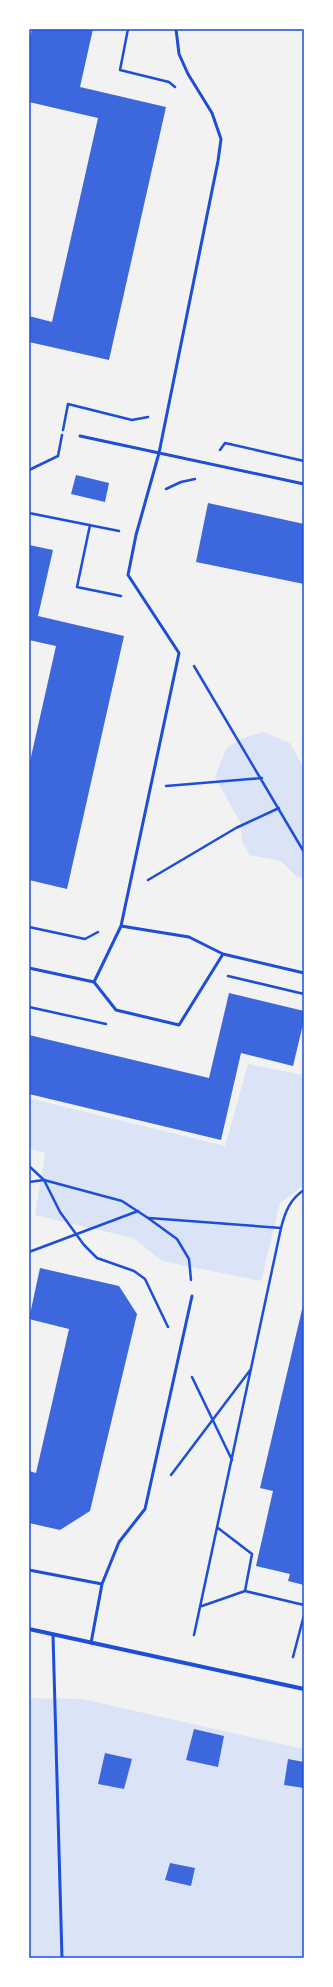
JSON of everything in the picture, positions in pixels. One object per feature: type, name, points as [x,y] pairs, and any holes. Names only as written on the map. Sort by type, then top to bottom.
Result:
[{"type":"street","points":[[29,1629],[304,1689]]},
{"type":"lane","points":[[94,982],[121,926],[179,653],[128,575],[136,534],[159,453],[217,169],[221,139],[212,113],[188,74],[179,54],[176,29]]},
{"type":"lane","points":[[80,436],[304,484]]},
{"type":"lane","points":[[121,926],[189,937],[223,954],[304,973]]},
{"type":"lane","points":[[29,968],[94,982],[116,1010],[179,1025],[223,954]]},
{"type":"lane","points":[[91,1643],[102,1584],[119,1542],[145,1509],[192,1296]]},
{"type":"lane","points":[[29,1570],[102,1584]]},
{"type":"lane","points":[[53,1635],[62,1958]]},
{"type":"path","points":[[128,29],[120,70],[169,82],[178,91]]},
{"type":"path","points":[[29,470],[58,456],[68,404],[132,420],[146,419],[151,415]]},
{"type":"path","points":[[210,464],[225,443],[304,461]]},
{"type":"path","points":[[162,494],[166,488],[181,482],[202,477]]},
{"type":"path","points":[[29,513],[136,534]]},
{"type":"path","points":[[90,525],[77,586],[126,597]]},
{"type":"path","points":[[179,653],[194,667],[280,808],[304,852]]},
{"type":"path","points":[[150,787],[262,778]]},
{"type":"path","points":[[129,892],[236,828],[280,808]]},
{"type":"path","points":[[29,927],[85,939],[98,933],[100,928]]},
{"type":"path","points":[[29,1166],[44,1180],[60,1212],[76,1234],[97,1258],[134,1271],[145,1279],[232,1460]]},
{"type":"path","points":[[29,1182],[44,1180],[122,1201],[138,1211],[177,1239],[189,1259],[192,1296]]},
{"type":"path","points":[[194,1635],[281,1228],[286,1210],[298,1194],[304,1190]]},
{"type":"path","points":[[29,1252],[138,1211]]},
{"type":"path","points":[[148,1218],[281,1228]]},
{"type":"path","points":[[167,1479],[252,1367]]},
{"type":"path","points":[[218,1528],[252,1554],[244,1591]]},
{"type":"path","points":[[201,1606],[244,1591],[304,1605]]},
{"type":"path","points":[[293,1657],[304,1615]]},
{"type":"shaded area","points":[[264,732],[290,743],[304,768],[304,878],[297,877],[281,861],[250,855],[242,842],[241,824],[215,777],[226,749],[242,738]]},
{"type":"shaded area","points":[[248,1064],[304,1075],[304,1185],[280,1203],[261,1281],[162,1261],[133,1238],[35,1215],[45,1153],[29,1149],[29,1098],[225,1146]]},
{"type":"shaded area","points":[[29,1698],[82,1699],[304,1749],[304,1958],[29,1958]]},
{"type":"building","points":[[32,29],[93,29],[80,87],[166,107],[109,360],[29,342],[29,316],[52,322],[98,118],[29,102],[29,41]]},
{"type":"building","points":[[76,475],[109,483],[105,502],[71,494]]},
{"type":"building","points":[[208,503],[304,524],[304,584],[196,562]]},
{"type":"building","points":[[29,545],[53,550],[38,616],[124,636],[67,889],[29,880],[29,766],[56,646],[29,640]]},
{"type":"building","points":[[229,993],[304,1011],[304,1020],[293,1066],[241,1053],[221,1140],[29,1094],[29,1035],[209,1078]]},
{"type":"building","points":[[40,1268],[119,1286],[137,1314],[90,1511],[60,1530],[29,1523],[29,1471],[36,1473],[69,1329],[29,1319]]},
{"type":"building","points":[[304,1301],[304,1585],[288,1581],[290,1574],[256,1566],[273,1491],[260,1488]]},
{"type":"building","points":[[194,1729],[224,1736],[218,1767],[186,1760]]},
{"type":"building","points":[[105,1753],[132,1759],[124,1789],[98,1784]]},
{"type":"building","points":[[288,1759],[304,1762],[304,1788],[284,1785]]},
{"type":"building","points":[[170,1863],[195,1868],[191,1886],[165,1880]]}]
